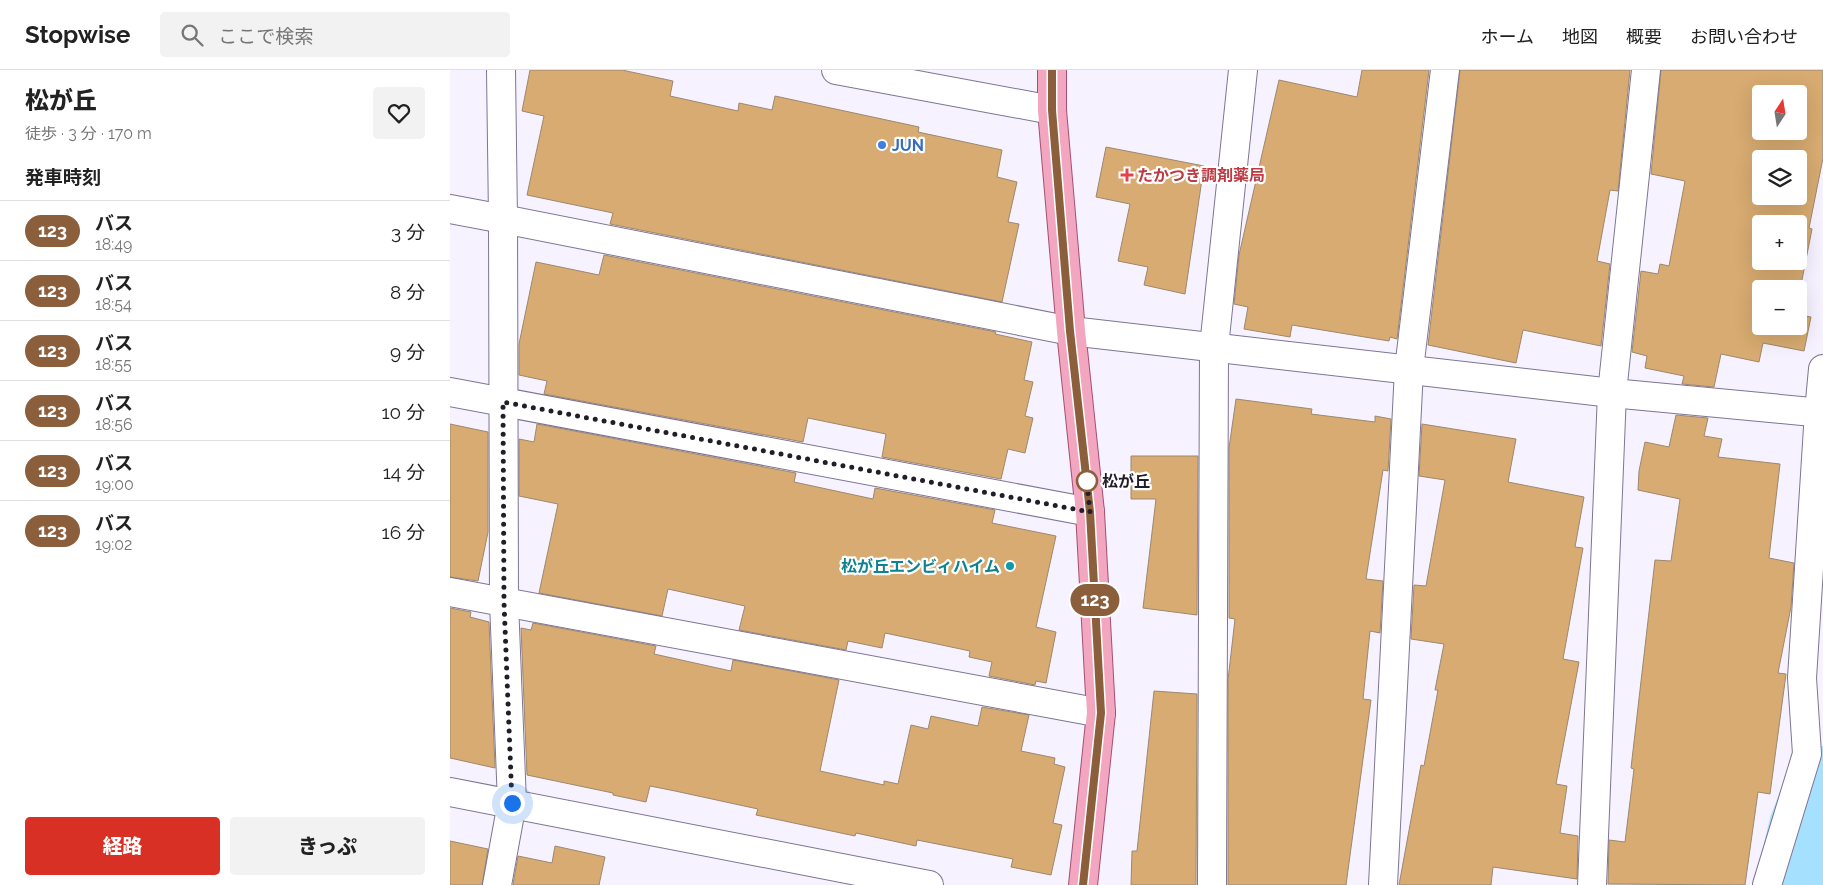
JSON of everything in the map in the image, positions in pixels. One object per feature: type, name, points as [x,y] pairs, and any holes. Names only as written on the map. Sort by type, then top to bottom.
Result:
[{"type":"main road","points":[[1052,70],[1052,110],[1070,331],[1090,512],[1101,713],[1083,885]]},
{"type":"street","points":[[497,885],[512,803],[504,602],[501,70]]},
{"type":"street","points":[[1212,885],[1214,347],[1243,70]]},
{"type":"street","points":[[1383,885],[1409,370],[1445,70]]},
{"type":"street","points":[[1592,885],[1612,393],[1646,70]]},
{"type":"street","points":[[852,72],[1052,110]]},
{"type":"street","points":[[450,210],[1070,331],[1612,393],[1821,412]]},
{"type":"street","points":[[1807,754],[1802,678],[1823,369]]},
{"type":"street","points":[[450,392],[1090,512]]},
{"type":"street","points":[[450,592],[1101,713]]},
{"type":"street","points":[[1767,885],[1807,754],[1823,721]]},
{"type":"street","points":[[450,792],[929,885]]},
{"type":"building","points":[[530,70],[622,70],[673,81],[670,96],[738,111],[739,103],[772,110],[775,96],[919,127],[918,132],[1002,150],[997,177],[1017,182],[1008,222],[1019,224],[1002,302],[610,224],[613,213],[527,195],[544,116],[522,111]]},
{"type":"building","points":[[1362,70],[1429,70],[1397,339],[1390,337],[1389,341],[1292,325],[1290,337],[1244,329],[1248,307],[1234,304],[1239,255],[1279,80],[1357,97]]},
{"type":"building","points":[[1460,70],[1630,70],[1618,191],[1610,190],[1597,261],[1610,264],[1601,346],[1523,330],[1516,363],[1428,345]]},
{"type":"building","points":[[1661,70],[1823,70],[1823,158],[1809,228],[1812,229],[1807,254],[1807,215],[1752,215],[1752,270],[1804,270],[1802,280],[1752,280],[1752,335],[1807,335],[1807,316],[1811,317],[1804,351],[1763,343],[1759,362],[1721,354],[1714,387],[1682,384],[1684,376],[1645,368],[1647,356],[1632,352],[1641,271],[1658,274],[1660,264],[1669,266],[1685,181],[1651,174]]},
{"type":"building","points":[[1106,147],[1204,166],[1185,294],[1144,285],[1148,267],[1118,261],[1130,204],[1096,197]]},
{"type":"building","points":[[604,255],[996,332],[995,334],[1032,342],[1024,380],[1033,382],[1025,416],[1033,418],[1025,453],[1008,449],[1001,479],[882,457],[886,434],[808,418],[803,442],[544,394],[547,381],[519,375],[519,344],[536,262],[599,275]]},
{"type":"building","points":[[1236,399],[1312,409],[1311,414],[1375,422],[1375,416],[1391,419],[1388,471],[1383,470],[1366,579],[1383,581],[1380,633],[1370,631],[1363,699],[1371,700],[1346,885],[1228,885],[1228,680],[1235,619],[1229,618],[1229,448]]},
{"type":"building","points":[[1676,415],[1708,418],[1704,436],[1722,439],[1718,457],[1780,464],[1769,558],[1794,563],[1791,607],[1778,673],[1786,674],[1770,794],[1758,792],[1745,885],[1608,884],[1609,840],[1625,842],[1634,769],[1631,768],[1655,560],[1671,561],[1680,499],[1638,490],[1639,471],[1645,442],[1669,447]]},
{"type":"building","points":[[450,424],[488,432],[488,532],[478,581],[450,577]]},
{"type":"building","points":[[537,424],[796,473],[794,482],[873,499],[875,488],[995,510],[992,523],[1056,536],[1036,627],[1056,632],[1046,683],[1036,681],[1035,685],[989,676],[992,662],[969,657],[970,651],[885,633],[882,648],[848,641],[846,650],[739,630],[745,606],[668,589],[662,616],[539,593],[558,504],[519,496],[519,439],[534,442]]},
{"type":"building","points":[[1422,424],[1516,439],[1508,482],[1584,497],[1575,547],[1583,548],[1563,659],[1579,662],[1556,784],[1567,786],[1560,833],[1578,836],[1577,879],[1493,867],[1491,885],[1399,885],[1421,765],[1424,766],[1438,690],[1435,690],[1444,644],[1411,639],[1414,585],[1426,586],[1445,480],[1419,476]]},
{"type":"building","points":[[1131,456],[1198,456],[1197,615],[1143,608],[1156,499],[1131,499]]},
{"type":"building","points":[[450,608],[471,612],[470,617],[489,622],[495,768],[450,758]]},
{"type":"building","points":[[533,623],[656,646],[654,654],[731,671],[733,660],[839,680],[820,771],[884,785],[884,781],[898,784],[911,725],[928,729],[931,716],[978,726],[982,707],[1029,715],[1021,751],[1055,758],[1054,764],[1065,767],[1053,823],[1062,825],[1051,875],[1011,867],[1013,859],[917,840],[916,846],[856,833],[855,836],[756,815],[758,809],[650,786],[646,802],[527,775],[521,628],[531,630]]},
{"type":"building","points":[[1154,691],[1197,694],[1196,885],[1131,885],[1132,851],[1137,851]]},
{"type":"building","points":[[450,841],[488,849],[482,885],[450,885]]},
{"type":"building","points":[[555,846],[605,857],[599,885],[513,885],[518,856],[552,863]]},
{"type":"waterway","points":[[1792,885],[1806,827],[1823,783]]},
{"type":"bus line","name":"123","points":[[1052,70],[1052,110],[1070,331],[1090,512],[1101,713],[1083,885]]},
{"type":"place","name":"JUN","points":[[882,145]]},
{"type":"place","name":"たかつき調剤薬局","points":[[1127,175]]},
{"type":"place","name":"松が丘","points":[[1087,481]]},
{"type":"place","name":"松が丘エンビィハイム","points":[[1010,566]]},
{"type":"route","points":[[512,803],[504,602],[503,402],[1090,512],[1086,475],[1087,481]]}]
